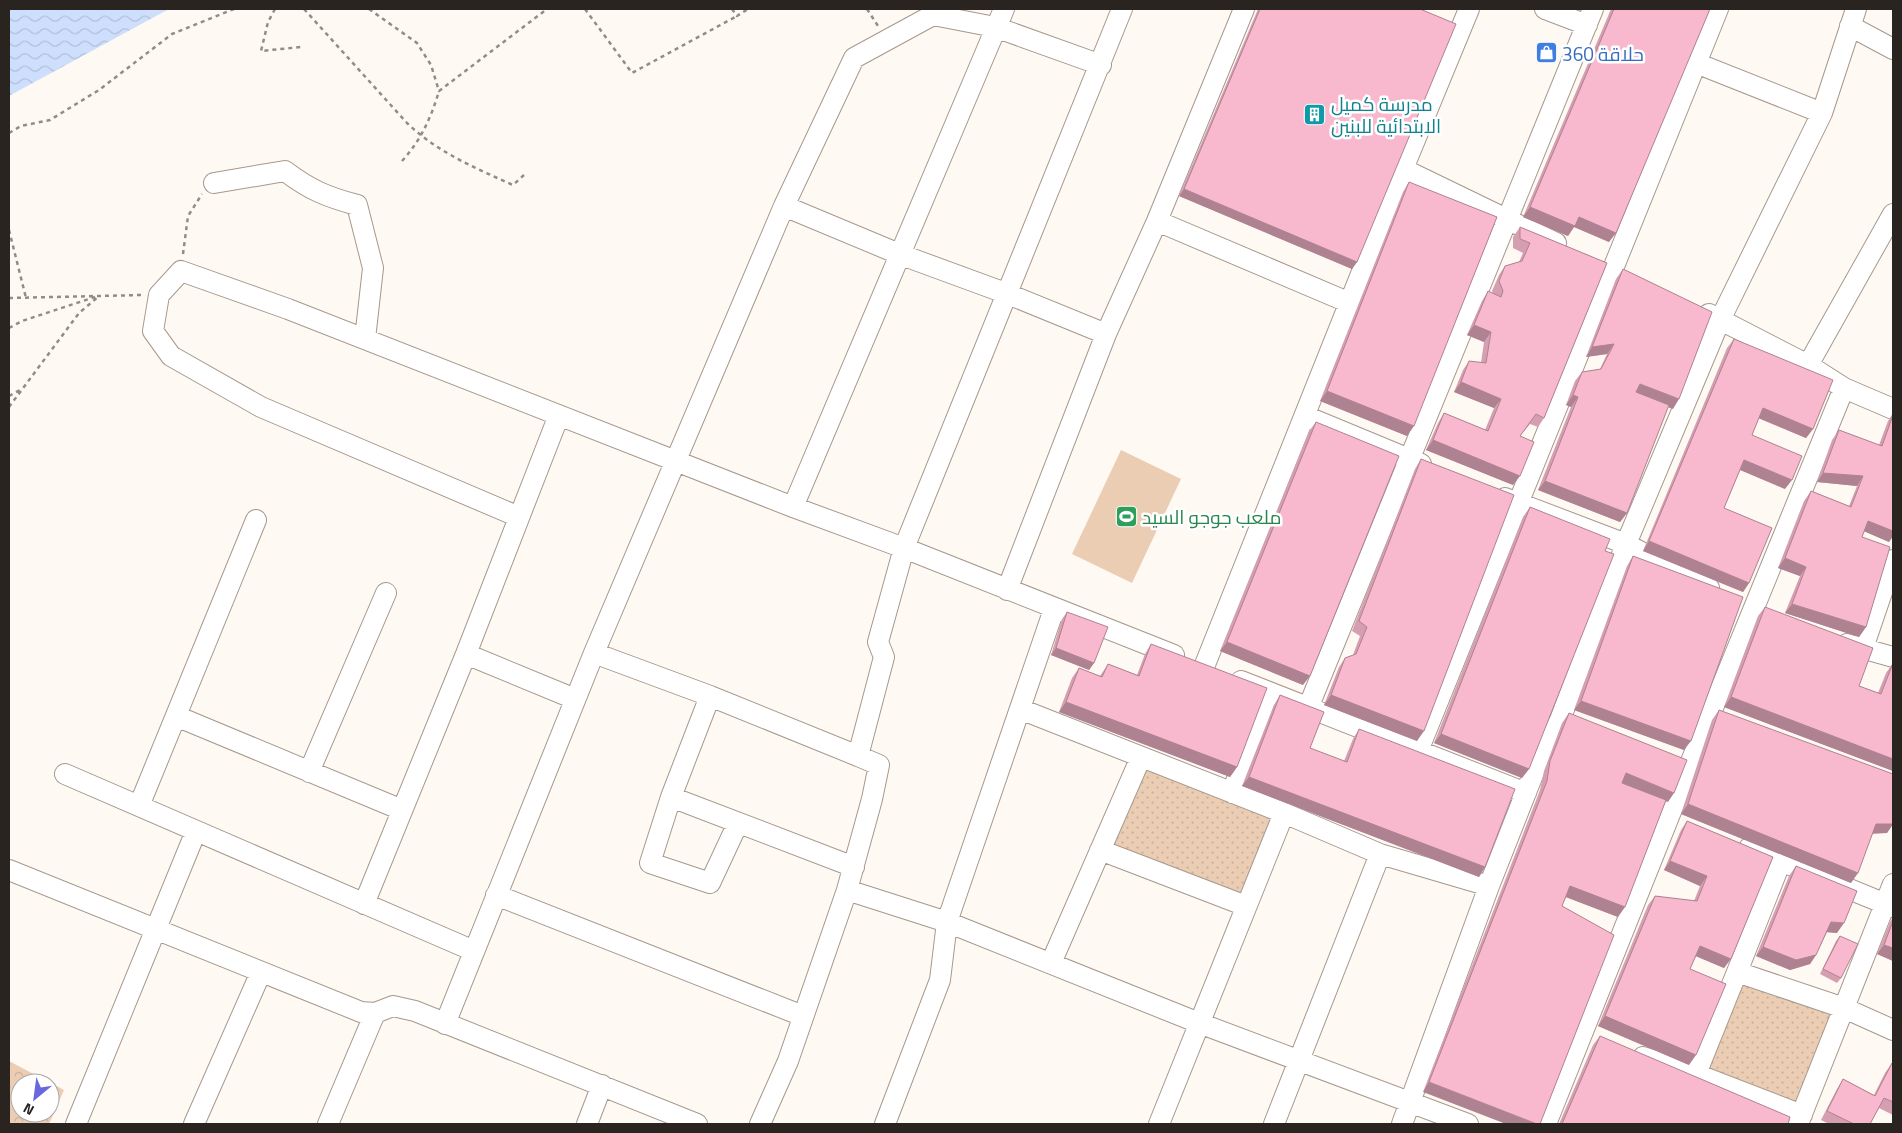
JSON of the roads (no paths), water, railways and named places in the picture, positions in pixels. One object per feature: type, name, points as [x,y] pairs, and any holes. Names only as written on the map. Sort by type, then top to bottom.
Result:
[{"type":"street","points":[[978,9],[995,27]]},
{"type":"street","points":[[794,507],[1004,9]]},
{"type":"street","points":[[858,756],[884,657],[878,642],[904,548],[1101,66],[1122,9]]},
{"type":"street","points":[[1007,590],[1106,334],[1157,221],[1244,9]]},
{"type":"street","points":[[1308,708],[1590,17],[1545,9]]},
{"type":"street","points":[[1418,751],[1718,9]]},
{"type":"street","points":[[445,1024],[594,653],[784,206],[854,58],[933,15],[995,27],[1101,66]]},
{"type":"street","points":[[1402,1124],[1412,1102],[1489,886],[1536,767],[1569,723],[1626,544],[1720,320],[1822,113],[1853,17],[1893,49]]},
{"type":"street","points":[[1204,667],[1403,169],[1458,19]]},
{"type":"street","points":[[1696,63],[1822,113]]},
{"type":"street","points":[[1403,169],[1568,249]]},
{"type":"street","points":[[214,183],[285,171],[306,187],[331,199],[357,205],[373,268],[366,339]]},
{"type":"street","points":[[784,206],[900,254],[1008,294],[1106,334]]},
{"type":"street","points":[[1808,365],[1893,214]]},
{"type":"street","points":[[1157,221],[1350,303]]},
{"type":"street","points":[[519,516],[261,407],[171,356],[153,331],[159,295],[181,271],[288,309],[794,507],[904,548],[1054,609],[1526,793]]},
{"type":"street","points":[[1693,307],[1808,365],[1844,388],[1893,409]]},
{"type":"street","points":[[1546,1124],[1590,1040],[1670,817],[1681,761],[1720,719],[1747,607],[1844,388]]},
{"type":"street","points":[[364,904],[466,654],[559,415]]},
{"type":"street","points":[[1305,416],[1437,470]]},
{"type":"street","points":[[1491,492],[1626,544],[1747,607]]},
{"type":"street","points":[[139,806],[256,520]]},
{"type":"street","points":[[1863,648],[1893,560]]},
{"type":"street","points":[[309,772],[386,593]]},
{"type":"street","points":[[886,1124],[940,980],[947,922],[1054,609]]},
{"type":"street","points":[[1829,638],[1893,657]]},
{"type":"street","points":[[594,653],[710,696],[880,765],[847,890],[788,1061],[760,1124]]},
{"type":"street","points":[[466,654],[575,699]]},
{"type":"street","points":[[1232,793],[1268,692]]},
{"type":"street","points":[[710,696],[671,797],[650,863],[710,883],[738,823]]},
{"type":"street","points":[[1020,709],[1284,813],[1380,854],[1489,886]]},
{"type":"street","points":[[176,716],[402,810]]},
{"type":"street","points":[[1051,963],[1141,757]]},
{"type":"street","points":[[65,774],[474,951]]},
{"type":"street","points":[[671,797],[854,867]]},
{"type":"street","points":[[1159,1124],[1284,813]]},
{"type":"street","points":[[1670,817],[1689,824]]},
{"type":"street","points":[[76,1124],[196,831]]},
{"type":"street","points":[[1735,843],[1889,905]]},
{"type":"street","points":[[1100,850],[1246,906]]},
{"type":"street","points":[[1274,1124],[1380,854]]},
{"type":"street","points":[[1696,1074],[1781,861]]},
{"type":"street","points":[[9,870],[361,1012],[375,1013],[393,1006],[415,1011],[697,1124]]},
{"type":"street","points":[[1625,1051],[1696,1074],[1800,1119],[1844,1008],[1889,905],[1893,884]]},
{"type":"street","points":[[847,890],[947,922],[1299,1062],[1468,1124]]},
{"type":"street","points":[[496,895],[803,1016]]},
{"type":"street","points":[[194,1124],[261,972]]},
{"type":"street","points":[[1737,972],[1844,1008],[1893,1030]]},
{"type":"street","points":[[328,1124],[375,1013]]},
{"type":"street","points":[[587,1124],[602,1085]]},
{"type":"water","points":[[9,9],[169,9],[9,96]]},
{"type":"place","name":"حلاقة 360","points":[[1546,53]]},
{"type":"place","name":"مدرسة كميل الابتدائية للبنين","points":[[1315,114]]},
{"type":"place","name":"ملعب جوجو السيد","points":[[1126,516]]}]
